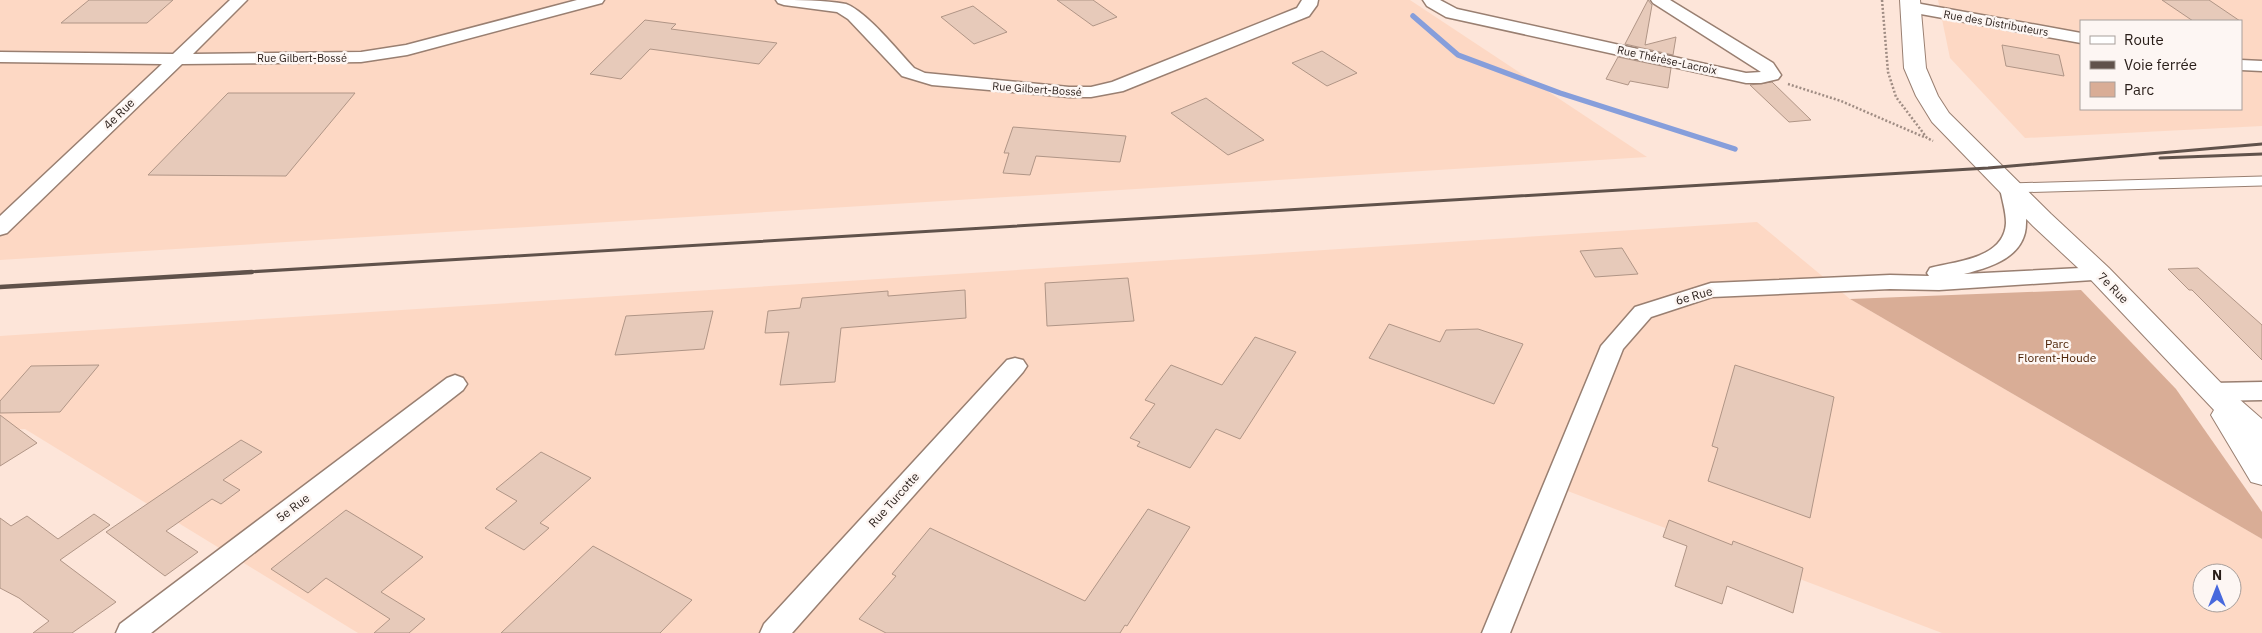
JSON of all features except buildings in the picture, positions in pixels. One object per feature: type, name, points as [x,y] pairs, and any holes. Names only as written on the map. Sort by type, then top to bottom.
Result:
[{"type":"main road","name":"7e Rue","points":[[1910,4],[1915,68],[1927,96],[1940,117],[2010,188],[2100,274],[2212,392],[2262,437]]},
{"type":"main road","name":"7e Rue","points":[[2212,392],[2262,473]]},
{"type":"street","name":"4e Rue","points":[[0,228],[239,0]]},
{"type":"street","name":"Rue Gilbert-Bossé","points":[[0,56],[177,58],[361,57],[386,55],[596,0]]},
{"type":"street","name":"Rue Gilbert-Bossé","points":[[784,0],[842,8],[854,15],[908,72],[918,77],[932,80],[1069,92],[1091,92],[1117,87],[1306,6]]},
{"type":"street","name":"Rue Thérèse-Lacroix","points":[[1431,0],[1452,13],[1737,76],[1761,78]]},
{"type":"street","points":[[1659,0],[1767,67],[1772,75],[1761,78]]},
{"type":"street","name":"Rue des Distributeurs","points":[[1910,4],[2080,38]]},
{"type":"street","points":[[2242,65],[2262,66]]},
{"type":"street","points":[[1890,282],[1964,268],[1991,259],[2008,247],[2016,227],[2010,188]]},
{"type":"street","name":"6e Rue","points":[[1496,633],[1613,346],[1644,312],[1712,290],[1890,282],[1939,283],[2100,274]]},
{"type":"street","name":"Rue Turcotte","points":[[774,633],[1015,366]]},
{"type":"street","name":"5e Rue","points":[[130,633],[456,384]]},
{"type":"street","points":[[2212,392],[2262,391]]},
{"type":"lane","points":[[2010,188],[2262,181]]},
{"type":"path","points":[[1761,78],[1814,91],[1856,105],[1929,139]]},
{"type":"shaded area","points":[[0,0],[1410,0],[1647,157],[0,260]]},
{"type":"shaded area","points":[[1938,0],[2262,0],[2262,126],[2025,138],[1950,58]]},
{"type":"shaded area","points":[[1757,222],[1850,299],[2262,539],[2262,633],[1942,633],[1565,490],[1503,633],[358,633],[25,429],[0,430],[0,336]]},
{"type":"green space","name":"Parc Florent-Houde","points":[[2081,290],[2176,389],[2262,512],[2262,539],[1850,299]]},
{"type":"waterway","points":[[1413,16],[1458,55],[1560,93],[1735,149]]},
{"type":"railway","points":[[231,273],[1988,168],[2262,144]]},
{"type":"railway","points":[[2160,158],[2262,154]]},
{"type":"railway","points":[[0,287],[252,272]]}]
